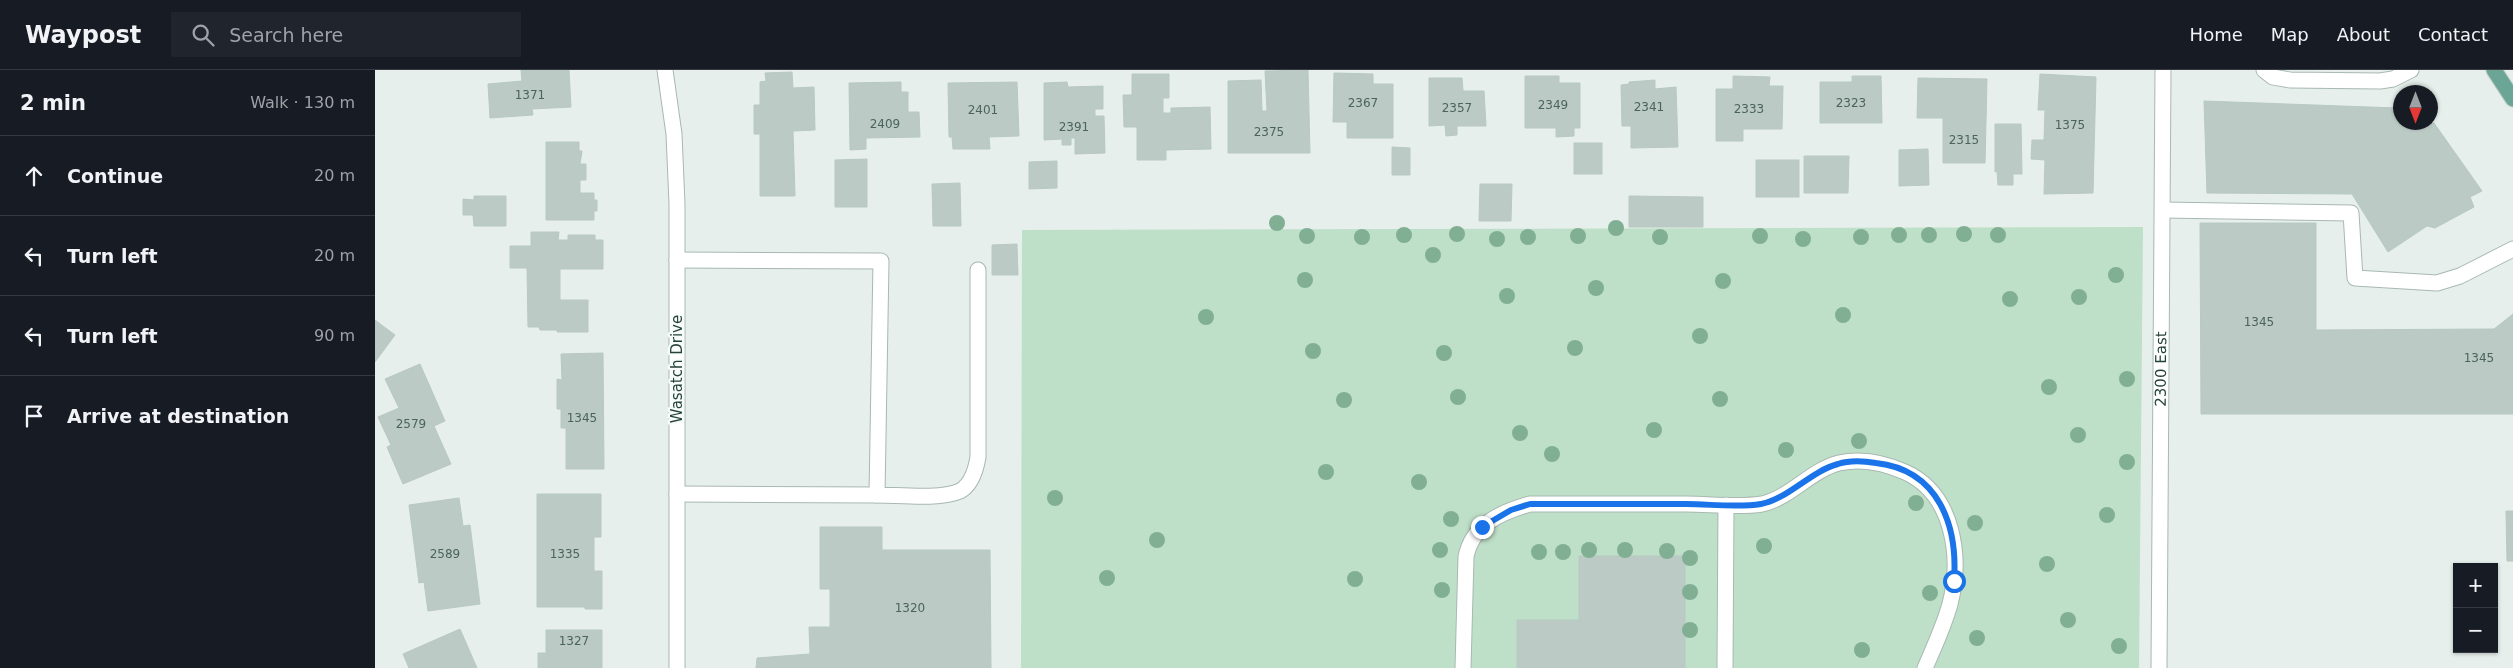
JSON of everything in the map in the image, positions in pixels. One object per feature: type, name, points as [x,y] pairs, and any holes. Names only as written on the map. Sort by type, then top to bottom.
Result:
[{"type":"main road","points":[[2494,70],[2513,99]]},
{"type":"street","name":"Wasatch Drive","points":[[665,70],[676,169],[677,668]]},
{"type":"street","name":"2300 East","points":[[2159,668],[2163,70]]},
{"type":"street","points":[[2278,74],[2308,70]]},
{"type":"street","points":[[2278,74],[2380,81],[2393,79],[2411,70]]},
{"type":"street","points":[[2163,210],[2351,213],[2355,278],[2437,283],[2460,276],[2513,249]]},
{"type":"street","points":[[677,260],[881,260],[877,495]]},
{"type":"street","points":[[677,494],[948,495],[962,490],[976,470],[978,457],[978,270]]},
{"type":"street","points":[[1463,668],[1466,557],[1468,546],[1473,536],[1496,517],[1530,504],[1763,504],[1818,472],[1839,463],[1863,461],[1889,464],[1912,475],[1930,490],[1943,507],[1950,525],[1955,561],[1950,604],[1925,668]]},
{"type":"street","points":[[1725,668],[1726,504]]},
{"type":"green space","points":[[2143,227],[2139,668],[1021,668],[1022,230]]},
{"type":"building","points":[[521,70],[569,70],[571,107],[532,109],[533,115],[490,118],[488,84],[522,81]]},
{"type":"building","points":[[1308,70],[1310,153],[1228,153],[1228,81],[1261,80],[1262,111],[1267,111],[1265,71]]},
{"type":"building","points":[[792,72],[793,88],[814,87],[815,130],[793,131],[795,196],[760,196],[760,134],[754,134],[754,105],[760,105],[760,82],[766,81],[765,73]]},
{"type":"building","points":[[1334,73],[1373,74],[1373,84],[1393,84],[1393,138],[1347,138],[1347,122],[1333,122]]},
{"type":"building","points":[[1132,74],[1169,74],[1169,98],[1163,98],[1163,113],[1171,113],[1171,108],[1210,107],[1211,149],[1166,150],[1166,160],[1137,160],[1137,127],[1124,127],[1123,95],[1132,95]]},
{"type":"building","points":[[2040,74],[2096,77],[2093,193],[2044,194],[2045,160],[2031,159],[2032,140],[2044,140],[2045,110],[2038,110]]},
{"type":"building","points":[[1525,76],[1559,76],[1559,83],[1580,83],[1580,128],[1574,128],[1574,136],[1556,137],[1556,128],[1525,128]]},
{"type":"building","points":[[1733,76],[1770,77],[1769,86],[1783,86],[1782,129],[1743,129],[1743,141],[1716,141],[1716,89],[1733,89]]},
{"type":"building","points":[[1852,76],[1881,76],[1882,123],[1820,123],[1820,82],[1852,82]]},
{"type":"building","points":[[1429,78],[1462,78],[1463,91],[1484,91],[1486,126],[1457,126],[1457,135],[1446,136],[1445,125],[1429,126]]},
{"type":"building","points":[[1918,78],[1987,79],[1985,163],[1943,163],[1943,118],[1917,118]]},
{"type":"building","points":[[1655,80],[1655,89],[1676,87],[1678,147],[1631,148],[1631,126],[1622,126],[1621,85],[1629,84],[1629,82]]},
{"type":"building","points":[[901,82],[901,92],[908,92],[908,112],[919,112],[920,137],[866,138],[866,149],[850,150],[849,83]]},
{"type":"building","points":[[1017,82],[1019,136],[989,137],[990,149],[953,149],[952,137],[949,137],[948,83]]},
{"type":"building","points":[[1067,82],[1068,87],[1103,86],[1103,109],[1095,109],[1095,116],[1104,116],[1105,153],[1075,154],[1075,138],[1071,138],[1071,145],[1062,145],[1062,139],[1044,140],[1044,83]]},
{"type":"building","points":[[2204,101],[2393,108],[2393,130],[2438,129],[2482,191],[2470,197],[2474,207],[2435,228],[2427,226],[2388,252],[2352,194],[2207,193]]},
{"type":"building","points":[[1995,124],[2021,124],[2022,174],[2013,174],[2013,185],[1998,185],[1997,171],[1995,172]]},
{"type":"building","points":[[546,142],[579,142],[579,151],[582,151],[580,164],[586,164],[586,180],[580,180],[580,193],[594,193],[594,200],[597,200],[597,211],[594,211],[594,220],[546,220]]},
{"type":"building","points":[[1574,143],[1602,143],[1602,174],[1574,174]]},
{"type":"building","points":[[1392,147],[1410,148],[1410,175],[1392,175]]},
{"type":"building","points":[[1928,149],[1929,185],[1899,186],[1899,150]]},
{"type":"building","points":[[1804,156],[1849,156],[1848,193],[1804,193]]},
{"type":"building","points":[[867,159],[867,207],[835,207],[835,160]]},
{"type":"building","points":[[1756,160],[1799,160],[1799,197],[1756,197]]},
{"type":"building","points":[[1057,161],[1057,188],[1029,189],[1029,162]]},
{"type":"building","points":[[960,183],[961,226],[933,226],[932,184]]},
{"type":"building","points":[[1480,184],[1512,184],[1511,221],[1479,221]]},
{"type":"building","points":[[474,196],[506,196],[506,226],[474,226],[473,215],[463,215],[463,199],[474,200]]},
{"type":"building","points":[[1629,196],[1703,197],[1703,227],[1629,227]]},
{"type":"building","points":[[2200,223],[2316,223],[2316,330],[2494,329],[2513,314],[2513,414],[2201,414]]},
{"type":"building","points":[[531,232],[559,232],[558,240],[568,240],[568,235],[595,235],[595,240],[603,240],[603,269],[560,269],[560,300],[588,300],[588,332],[557,332],[557,330],[540,330],[539,327],[528,327],[527,268],[510,268],[510,246],[531,246]]},
{"type":"building","points":[[1017,244],[1018,275],[992,275],[992,245]]},
{"type":"building","points":[[375,320],[395,335],[375,362]]},
{"type":"building","points":[[603,353],[604,469],[566,469],[566,428],[561,428],[561,409],[557,409],[557,379],[562,380],[561,354]]},
{"type":"building","points":[[420,364],[445,421],[434,426],[451,464],[403,484],[387,447],[391,445],[378,417],[399,408],[385,379]]},
{"type":"building","points":[[537,494],[601,494],[601,537],[594,537],[594,571],[602,571],[602,609],[537,607]]},
{"type":"building","points":[[459,498],[463,526],[470,525],[480,604],[428,611],[424,582],[419,583],[409,505]]},
{"type":"building","points":[[2506,511],[2513,511],[2513,561],[2507,561]]},
{"type":"building","points":[[820,527],[882,527],[882,550],[990,550],[991,668],[756,668],[757,658],[810,654],[809,627],[830,627],[830,589],[820,589]]},
{"type":"building","points":[[1579,556],[1685,556],[1685,668],[1517,668],[1517,620],[1579,620]]},
{"type":"building","points":[[460,629],[477,668],[409,668],[403,654]]},
{"type":"building","points":[[546,630],[602,630],[602,668],[538,668],[538,653],[546,653]]},
{"type":"route","points":[[1482,527],[1496,517],[1530,504],[1763,504],[1818,472],[1839,463],[1863,461],[1889,464],[1912,475],[1930,490],[1943,507],[1954,541],[1954,581]]}]
